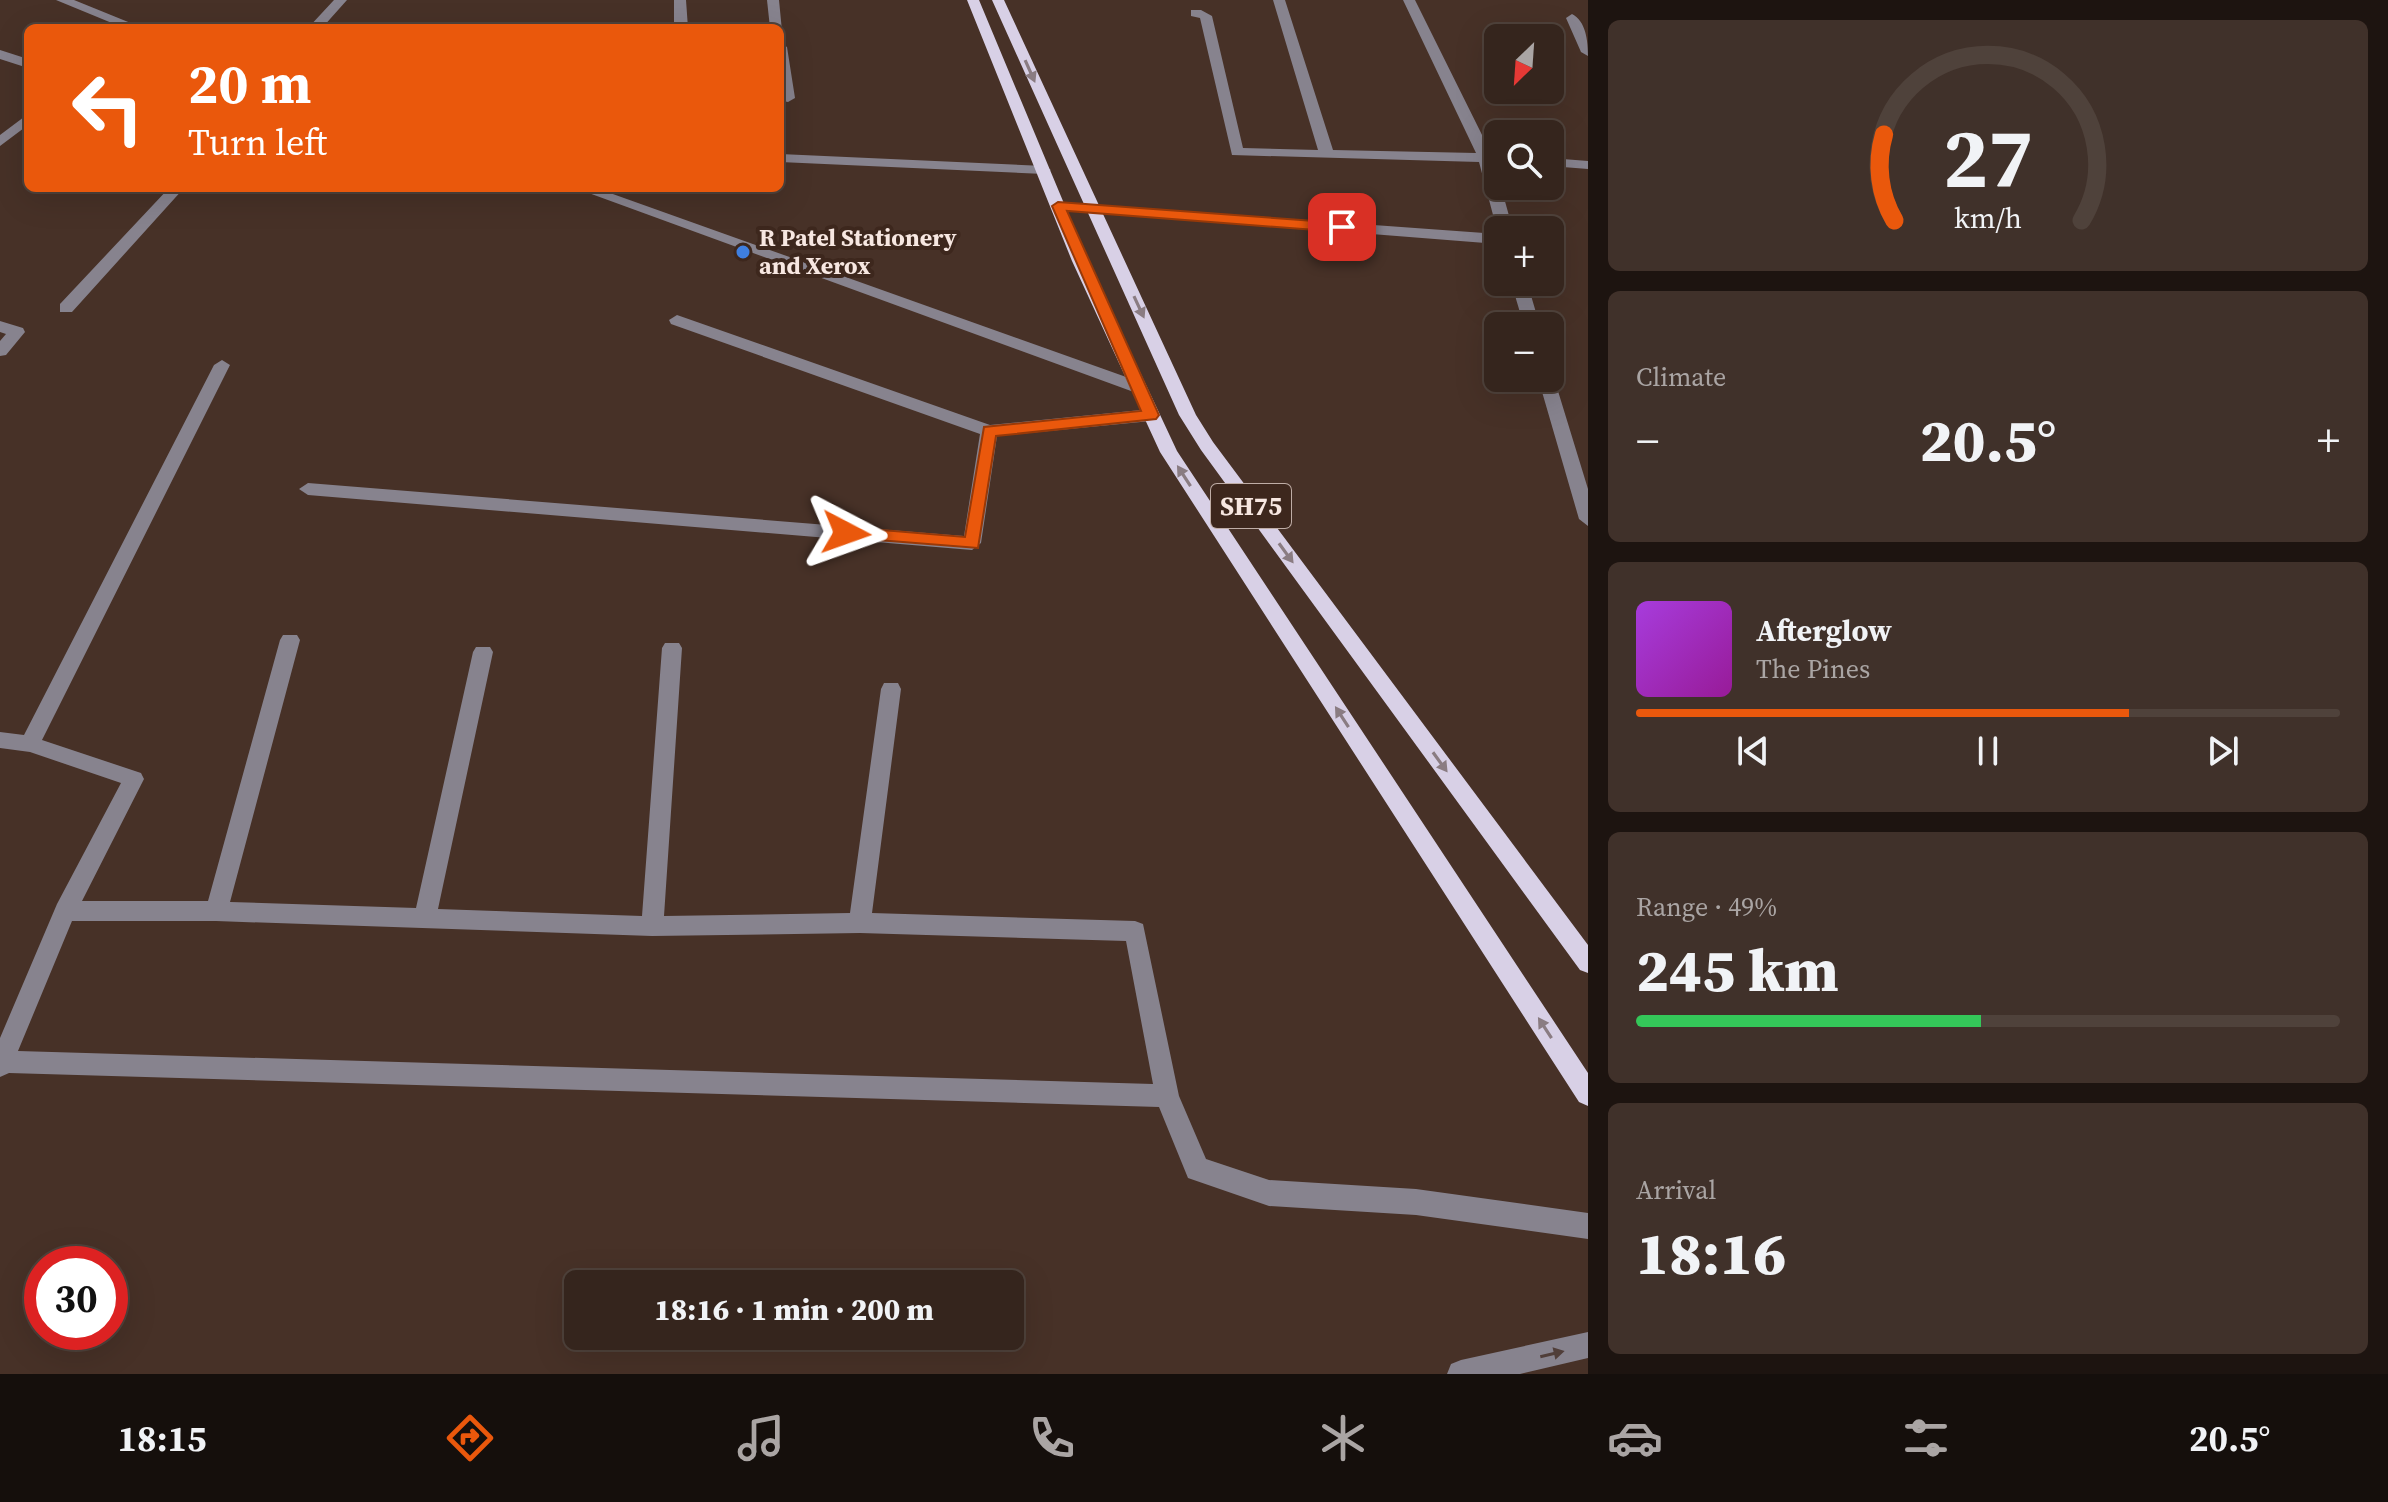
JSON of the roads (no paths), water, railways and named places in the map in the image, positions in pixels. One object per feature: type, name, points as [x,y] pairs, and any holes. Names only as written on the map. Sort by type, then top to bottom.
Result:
[{"type":"main road","name":"SH75","points":[[973,0],[1137,387],[1178,465],[1588,1094]]},
{"type":"main road","name":"SH75","points":[[998,0],[1188,415],[1207,446],[1588,963]]},
{"type":"street","points":[[62,0],[125,24]]},
{"type":"street","points":[[319,24],[341,0]]},
{"type":"street","points":[[680,0],[681,24]]},
{"type":"street","points":[[773,0],[776,24]]},
{"type":"street","points":[[1279,0],[1327,155]]},
{"type":"street","points":[[1409,0],[1484,143]]},
{"type":"street","points":[[1196,13],[1206,16],[1237,152],[1484,158]]},
{"type":"street","points":[[1572,18],[1588,52]]},
{"type":"street","points":[[0,54],[24,63]]},
{"type":"street","points":[[784,72],[788,98]]},
{"type":"street","points":[[0,142],[24,121]]},
{"type":"street","points":[[784,158],[1044,170]]},
{"type":"street","points":[[1564,163],[1588,165]]},
{"type":"street","points":[[66,308],[173,192]]},
{"type":"street","points":[[593,192],[1137,387]]},
{"type":"street","points":[[1058,206],[1484,238]]},
{"type":"street","points":[[677,320],[989,431],[1151,415]]},
{"type":"street","points":[[0,326],[17,332],[0,351]]},
{"type":"street","points":[[30,744],[222,365]]},
{"type":"street","points":[[1550,392],[1588,519]]},
{"type":"street","points":[[308,489],[972,543],[989,431]]},
{"type":"street","points":[[216,911],[290,640]]},
{"type":"street","points":[[652,926],[672,648]]},
{"type":"street","points":[[425,918],[483,652]]},
{"type":"street","points":[[860,923],[891,689]]},
{"type":"street","points":[[0,740],[30,744],[134,779],[65,911],[2,1064],[1167,1096]]},
{"type":"street","points":[[65,911],[216,911],[652,926],[860,923],[1135,931],[1167,1096],[1197,1169],[1269,1193],[1416,1202],[1588,1226]]},
{"type":"street","points":[[1461,1374],[1588,1345]]},
{"type":"place","name":"R Patel Stationery and Xerox","points":[[743,252]]}]
